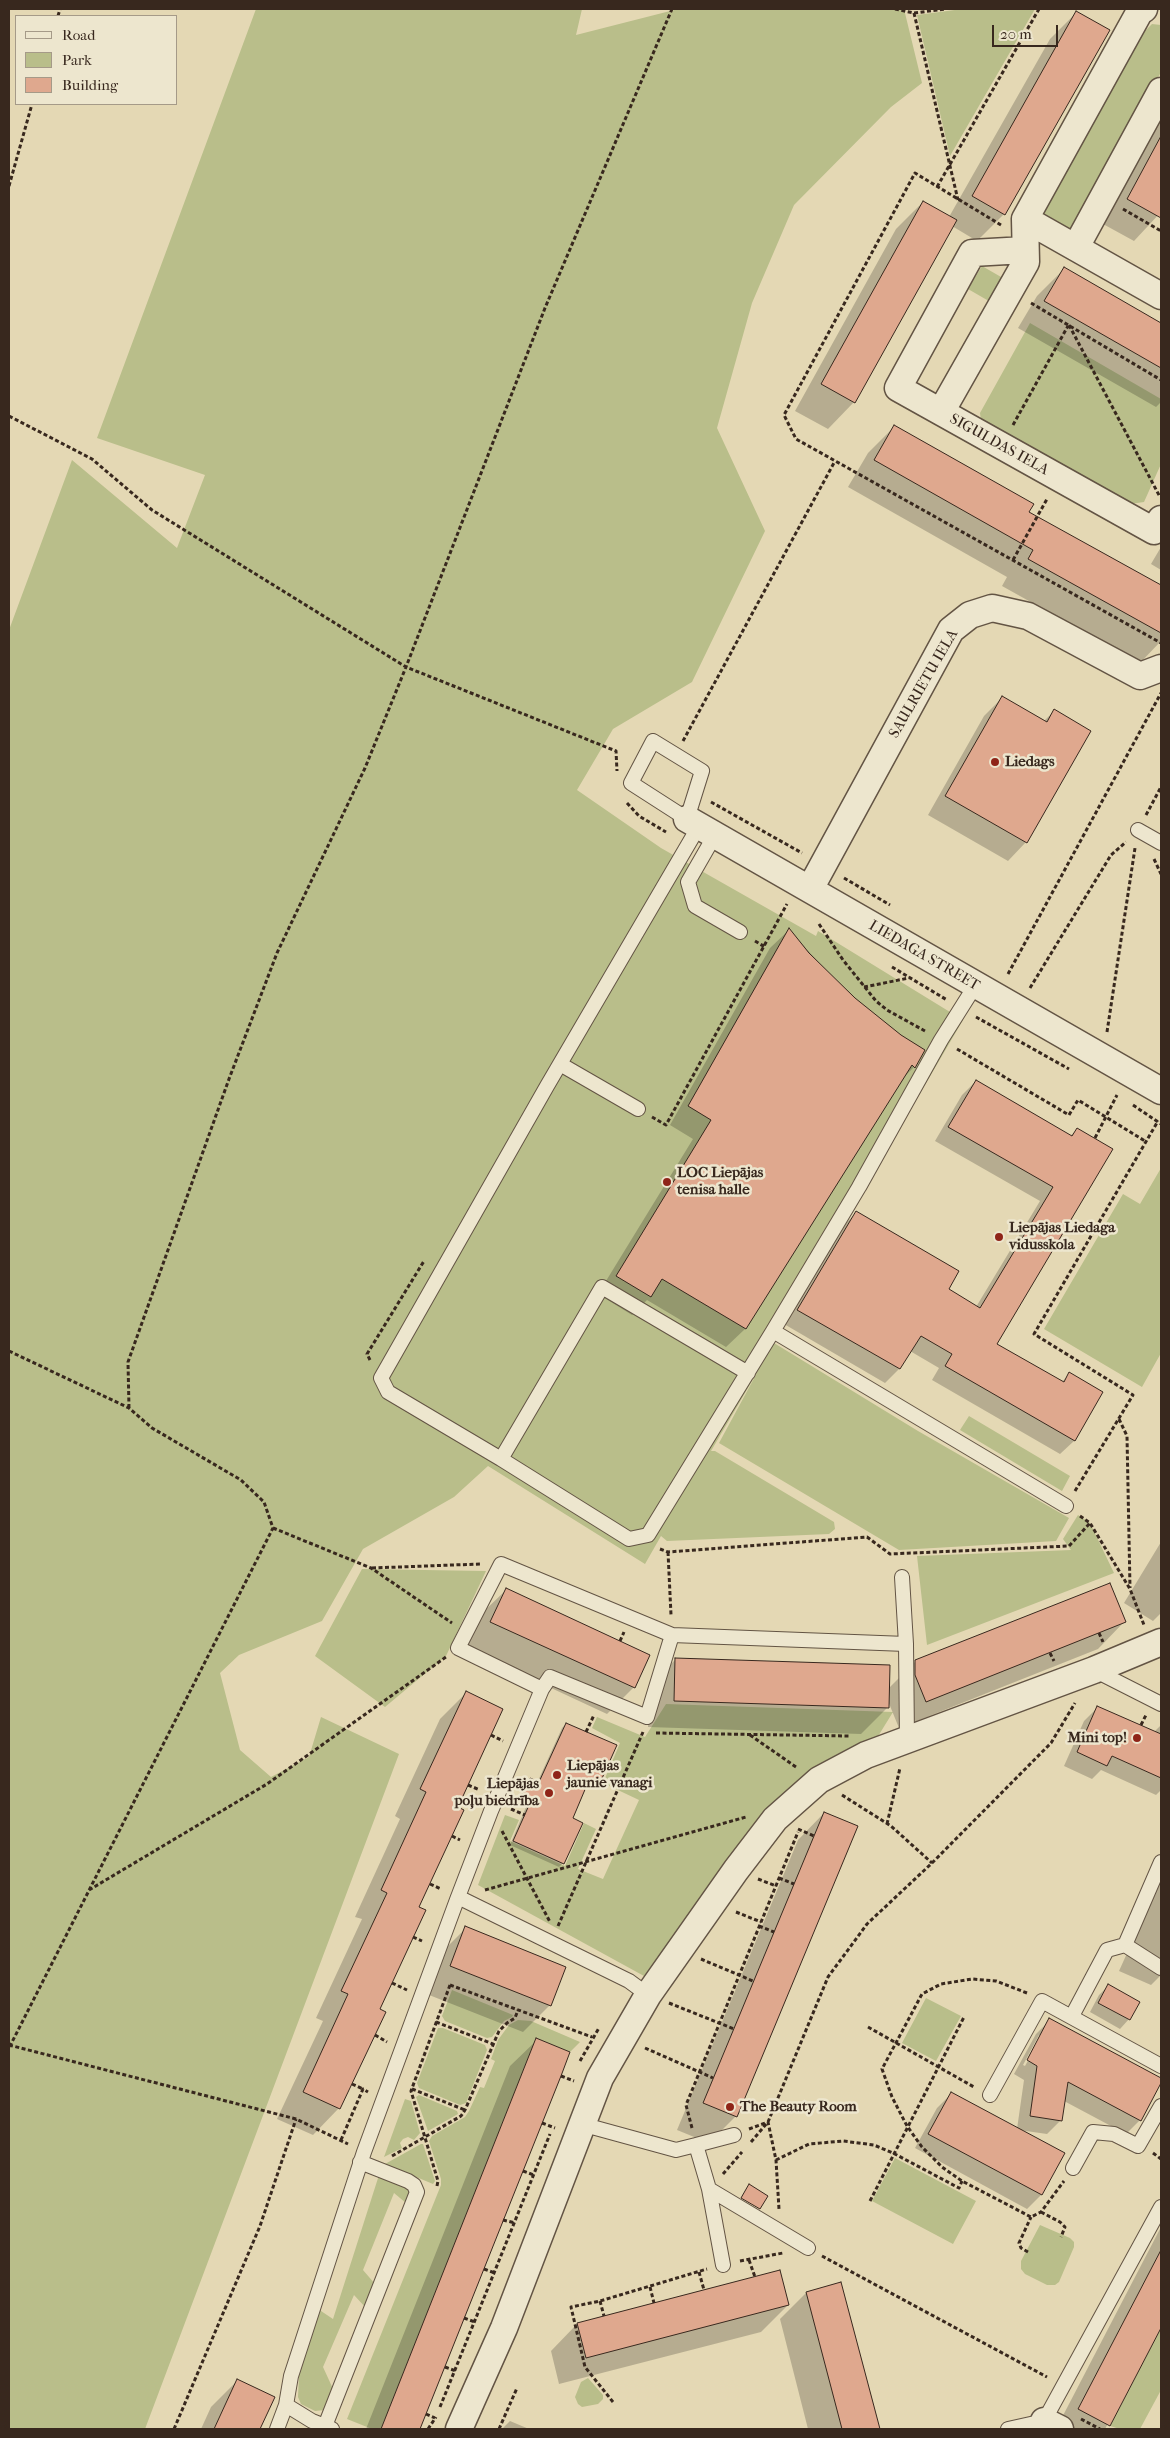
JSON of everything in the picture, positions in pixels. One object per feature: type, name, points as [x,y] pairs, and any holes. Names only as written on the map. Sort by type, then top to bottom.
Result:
[{"type":"street","name":"SIGULDAS IELA","points":[[1144,9],[1140,11],[1025,236],[1026,262],[941,412],[1154,531],[1161,519]]},
{"type":"street","points":[[1076,247],[1161,91]]},
{"type":"street","points":[[941,412],[898,388],[972,253],[1025,236],[1076,247],[1161,296]]},
{"type":"street","name":"SAULRIETU IELA","points":[[810,889],[951,630],[970,615],[992,608],[1028,616],[1140,676],[1161,668]]},
{"type":"street","name":"LIEDAGA STREET","points":[[700,827],[1161,1091]]},
{"type":"street","points":[[459,2429],[504,2328],[600,2078],[621,2038],[648,1995],[775,1819],[826,1776],[866,1755],[1094,1670],[1157,1644]]},
{"type":"lane","points":[[700,827],[631,783],[653,741],[702,771],[695,794],[700,827],[688,882],[695,906],[740,932]]},
{"type":"lane","points":[[700,827],[560,1064],[381,1378],[388,1392],[501,1459],[628,1539],[648,1535],[748,1373],[859,1187],[941,1040],[975,986]]},
{"type":"lane","points":[[1138,830],[1161,843]]},
{"type":"lane","points":[[560,1064],[638,1109]]},
{"type":"lane","points":[[501,1459],[602,1287],[748,1373]]},
{"type":"lane","points":[[773,1331],[1066,1506]]},
{"type":"lane","points":[[542,1689],[458,1648],[501,1564],[672,1635],[906,1644]]},
{"type":"lane","points":[[902,1576],[906,1644],[907,1739]]},
{"type":"lane","points":[[277,2429],[286,2405],[291,2376],[383,2098],[491,1811],[542,1689],[550,1677],[647,1717],[672,1635]]},
{"type":"lane","points":[[1094,1670],[1161,1704]]},
{"type":"lane","points":[[1125,1945],[1161,1862]]},
{"type":"lane","points":[[458,1897],[629,1981],[648,1995]]},
{"type":"lane","points":[[1072,2016],[1107,1950],[1125,1945],[1161,1968]]},
{"type":"lane","points":[[990,2096],[1042,2001],[1161,2066]]},
{"type":"lane","points":[[1073,2168],[1093,2132],[1114,2134],[1138,2146],[1161,2106]]},
{"type":"lane","points":[[581,2124],[676,2150],[734,2134]]},
{"type":"lane","points":[[696,2145],[710,2189],[723,2265]]},
{"type":"lane","points":[[286,2405],[312,2422],[328,2428],[417,2192],[414,2185],[408,2181],[362,2157]]},
{"type":"lane","points":[[710,2189],[808,2248]]},
{"type":"lane","points":[[1008,2429],[1052,2425],[1063,2386],[1161,2207]]},
{"type":"path","points":[[129,1408],[128,1362],[229,1079],[277,953],[365,768],[545,308],[672,9]]},
{"type":"path","points":[[895,9],[914,14],[946,9]]},
{"type":"path","points":[[937,187],[1039,9]]},
{"type":"path","points":[[914,14],[958,200]]},
{"type":"path","points":[[9,186],[32,105]]},
{"type":"path","points":[[1025,236],[958,200],[915,174],[784,415],[796,439],[1161,643]]},
{"type":"path","points":[[1103,198],[1161,231]]},
{"type":"path","points":[[1011,291],[1161,380]]},
{"type":"path","points":[[1001,446],[1069,325]]},
{"type":"path","points":[[1069,325],[1161,499]]},
{"type":"path","points":[[9,416],[92,459],[152,510],[406,667],[616,751],[619,778]]},
{"type":"path","points":[[676,755],[835,461]]},
{"type":"path","points":[[1013,560],[1058,478]]},
{"type":"path","points":[[1000,969],[1008,974],[1161,693]]},
{"type":"path","points":[[1028,991],[1111,855],[1138,830],[1161,787]]},
{"type":"path","points":[[695,794],[899,910]]},
{"type":"path","points":[[626,800],[638,816]]},
{"type":"path","points":[[1106,1037],[1138,830]]},
{"type":"path","points":[[638,1109],[666,1125],[787,904]]},
{"type":"path","points":[[864,987],[910,978]]},
{"type":"path","points":[[961,1009],[1075,1072]]},
{"type":"path","points":[[1109,1090],[1160,1122],[1145,1141],[1034,1334],[1133,1395],[1066,1506],[1090,1523],[1130,1589],[1157,1644]]},
{"type":"path","points":[[1095,1138],[1118,1095]]},
{"type":"path","points":[[1069,1115],[1078,1100],[1145,1141]]},
{"type":"path","points":[[9,1351],[129,1408],[152,1428],[240,1480],[264,1502],[273,1528],[9,2046],[296,2119],[341,2140],[362,2157],[384,2161],[461,2116],[466,2110],[492,2044],[506,2023],[515,2018],[518,2010]]},
{"type":"path","points":[[1118,1419],[1127,1436],[1130,1589]]},
{"type":"path","points":[[628,1539],[668,1552],[867,1537],[890,1554],[1069,1546],[1090,1523]]},
{"type":"path","points":[[273,1528],[371,1568],[466,1632]]},
{"type":"path","points":[[668,1552],[672,1635]]},
{"type":"path","points":[[371,1568],[501,1564]]},
{"type":"path","points":[[88,1890],[267,1784],[458,1648]]},
{"type":"path","points":[[710,2189],[768,2122],[828,1977],[867,1924],[932,1863],[1051,1743],[1094,1670]]},
{"type":"path","points":[[586,1732],[595,1712],[603,1716]]},
{"type":"path","points":[[491,1811],[529,1879],[555,1932],[642,1733],[647,1717]]},
{"type":"path","points":[[634,1730],[642,1733],[852,1736]]},
{"type":"path","points":[[491,1735],[500,1739]]},
{"type":"path","points":[[887,1824],[907,1739]]},
{"type":"path","points":[[468,1785],[477,1789]]},
{"type":"path","points":[[458,1897],[529,1879],[752,1815]]},
{"type":"path","points":[[696,2145],[686,2105],[802,1821]]},
{"type":"path","points":[[452,1836],[461,1841]]},
{"type":"path","points":[[779,1878],[794,1884]]},
{"type":"path","points":[[430,1884],[440,1889]]},
{"type":"path","points":[[759,1926],[774,1932]]},
{"type":"path","points":[[413,1937],[423,1942]]},
{"type":"path","points":[[680,1950],[754,1981]]},
{"type":"path","points":[[428,1977],[592,2038]]},
{"type":"path","points":[[1031,2217],[962,2182],[929,2153],[907,2126],[892,2097],[882,2069],[922,1994],[941,1984],[972,1979],[996,1981],[1016,1988],[1042,2001]]},
{"type":"path","points":[[392,1982],[403,1988]]},
{"type":"path","points":[[437,2186],[438,2181],[424,2137],[412,2089],[450,1985]]},
{"type":"path","points":[[648,1995],[734,2029]]},
{"type":"path","points":[[870,2201],[964,2017]]},
{"type":"path","points":[[436,2022],[492,2044]]},
{"type":"path","points":[[868,2028],[990,2096]]},
{"type":"path","points":[[375,2035],[385,2040]]},
{"type":"path","points":[[621,2038],[713,2078]]},
{"type":"path","points":[[352,2084],[383,2098]]},
{"type":"path","points":[[412,2089],[466,2110]]},
{"type":"path","points":[[341,2140],[363,2090]]},
{"type":"path","points":[[174,2429],[260,2226],[296,2119]]},
{"type":"path","points":[[734,2134],[768,2122]]},
{"type":"path","points":[[768,2122],[776,2160],[781,2232]]},
{"type":"path","points":[[776,2160],[810,2144],[843,2141],[874,2145],[959,2188],[962,2182]]},
{"type":"path","points":[[1028,2252],[1021,2248],[1019,2243],[1031,2217],[1041,2212],[1073,2168]]},
{"type":"path","points":[[1041,2212],[1060,2222],[1065,2227],[1061,2237]]},
{"type":"path","points":[[613,2402],[585,2367],[571,2307],[600,2301],[723,2265],[808,2248],[1063,2386]]},
{"type":"path","points":[[749,2260],[755,2277]]},
{"type":"path","points":[[699,2272],[704,2290]]},
{"type":"path","points":[[650,2287],[654,2303]]},
{"type":"path","points":[[600,2301],[604,2316]]},
{"type":"path","points":[[499,2429],[517,2388]]},
{"type":"green space","points":[[256,9],[582,9],[576,35],[678,9],[904,9],[922,83],[891,107],[794,205],[752,303],[717,428],[765,531],[692,682],[613,729],[577,790],[661,848],[816,936],[818,931],[963,1020],[774,1343],[918,1431],[1069,1518],[1056,1541],[899,1550],[719,1443],[758,1371],[711,1451],[715,1451],[834,1522],[835,1529],[829,1534],[667,1541],[661,1536],[645,1564],[488,1466],[454,1497],[363,1549],[322,1621],[239,1655],[220,1673],[240,1750],[271,1777],[309,1757],[321,1717],[399,1754],[145,2429],[9,2429],[9,630],[72,460],[177,548],[205,475],[97,438]]},
{"type":"green space","points":[[962,9],[1035,9],[950,156],[917,15]]},
{"type":"green space","points":[[1152,24],[1161,25],[1161,72],[1121,148],[1072,231],[1042,217],[1040,208],[1136,40]]},
{"type":"green space","points":[[982,266],[1008,281],[994,304],[968,289]]},
{"type":"green space","points":[[1030,323],[1161,399],[1161,464],[1144,502],[1130,504],[981,420],[980,413]]},
{"type":"green space","points":[[1161,1168],[1161,1353],[1142,1387],[1044,1329],[1123,1194],[1140,1204]]},
{"type":"green space","points":[[969,1416],[1070,1476],[1062,1491],[960,1430]]},
{"type":"green space","points":[[1078,1515],[1090,1523],[1114,1573],[927,1645],[917,1556],[1071,1550],[1063,1539]]},
{"type":"green space","points":[[362,1569],[486,1571],[446,1656],[385,1707],[315,1656]]},
{"type":"green space","points":[[666,1704],[893,1712],[872,1746],[764,1813],[644,1976],[478,1885],[505,1815],[519,1820],[510,1841],[565,1866],[584,1823],[596,1829],[578,1869],[603,1879],[639,1800],[603,1783],[620,1743],[592,1728],[597,1717],[645,1737]]},
{"type":"green space","points":[[452,1990],[513,2015],[504,2021],[492,2037],[487,2038],[445,2021],[442,2016]]},
{"type":"green space","points":[[926,1998],[961,2016],[936,2061],[902,2043]]},
{"type":"green space","points":[[518,2020],[531,2021],[580,2042],[570,2052],[536,2038],[382,2427],[387,2429],[372,2429],[347,2419],[441,2185],[441,2179],[429,2141],[432,2136],[465,2117],[480,2087],[484,2088],[495,2061],[491,2059],[498,2040],[509,2025]]},
{"type":"green space","points":[[438,2028],[443,2028],[485,2045],[487,2050],[466,2103],[460,2105],[419,2088],[417,2083]]},
{"type":"green space","points":[[419,2095],[457,2111],[458,2114],[428,2131],[416,2097]]},
{"type":"green space","points":[[405,2099],[411,2101],[420,2133],[414,2140],[408,2137],[403,2139],[400,2143],[402,2148],[384,2157]]},
{"type":"green space","points":[[423,2144],[435,2181],[433,2184],[385,2164]]},
{"type":"green space","points":[[895,2158],[976,2201],[953,2244],[872,2201]]},
{"type":"green space","points":[[379,2175],[406,2186],[411,2193],[406,2203],[394,2193],[363,2270],[375,2284],[366,2308],[354,2295],[323,2367],[334,2391],[325,2410],[315,2411],[301,2404],[298,2397],[299,2375],[318,2309],[333,2319]]},
{"type":"green space","points":[[1040,2225],[1070,2238],[1074,2242],[1074,2247],[1059,2282],[1055,2285],[1047,2285],[1025,2274],[1021,2269],[1021,2261]]},
{"type":"green space","points":[[1161,2328],[1161,2390],[1140,2429],[1120,2429],[1110,2426]]},
{"type":"green space","points":[[588,2378],[603,2395],[603,2399],[598,2404],[582,2407],[578,2404],[575,2397],[581,2382]]},
{"type":"building","points":[[1076,11],[1110,30],[1005,215],[972,196]]},
{"type":"building","points":[[1161,136],[1161,218],[1127,199]]},
{"type":"building","points":[[923,201],[957,220],[855,403],[821,384]]},
{"type":"building","points":[[1064,267],[1161,323],[1161,368],[1044,301]]},
{"type":"building","points":[[894,425],[1034,504],[1029,512],[1161,585],[1161,633],[1028,559],[1033,550],[874,460]]},
{"type":"building","points":[[1002,696],[1047,722],[1054,709],[1091,731],[1027,843],[945,796]]},
{"type":"building","points":[[789,928],[809,953],[855,998],[901,1035],[925,1050],[915,1068],[912,1065],[746,1329],[662,1279],[651,1297],[616,1276],[711,1120],[688,1106]]},
{"type":"building","points":[[976,1080],[1072,1136],[1077,1128],[1113,1149],[997,1344],[1064,1382],[1069,1372],[1103,1392],[1075,1441],[945,1366],[952,1354],[921,1336],[900,1369],[797,1310],[856,1211],[959,1271],[949,1289],[980,1308],[1053,1187],[948,1127]]},
{"type":"building","points":[[1110,1583],[1126,1622],[926,1702],[915,1675],[915,1660]]},
{"type":"building","points":[[506,1588],[650,1655],[635,1688],[490,1622]]},
{"type":"building","points":[[675,1658],[890,1665],[889,1708],[674,1701]]},
{"type":"building","points":[[466,1691],[503,1709],[458,1807],[464,1810],[419,1907],[426,1910],[380,2009],[386,2012],[340,2109],[303,2092],[348,1994],[341,1991],[387,1893],[381,1890],[426,1792],[420,1789]]},
{"type":"building","points":[[1097,1706],[1161,1734],[1161,1778],[1112,1756],[1107,1766],[1077,1752]]},
{"type":"building","points":[[566,1723],[617,1745],[599,1785],[589,1780],[573,1818],[583,1823],[564,1864],[513,1841],[530,1803],[520,1799],[530,1778],[539,1782]]},
{"type":"building","points":[[824,1812],[858,1826],[737,2117],[703,2103]]},
{"type":"building","points":[[465,1926],[566,1967],[551,2006],[450,1966]]},
{"type":"building","points":[[1108,1984],[1140,2002],[1130,2020],[1098,2003]]},
{"type":"building","points":[[1049,2018],[1161,2078],[1161,2083],[1141,2121],[1068,2082],[1062,2121],[1030,2116],[1037,2066],[1027,2060]]},
{"type":"building","points":[[536,2038],[570,2052],[561,2076],[420,2429],[381,2429]]},
{"type":"building","points":[[951,2092],[1065,2153],[1042,2195],[928,2134]]},
{"type":"building","points":[[749,2184],[768,2196],[760,2209],[741,2198]]},
{"type":"building","points":[[1161,2250],[1161,2328],[1110,2426],[1078,2409]]},
{"type":"building","points":[[780,2270],[789,2305],[586,2358],[577,2323]]},
{"type":"building","points":[[841,2282],[880,2429],[842,2429],[806,2292]]},
{"type":"building","points":[[237,2379],[275,2397],[260,2429],[214,2429]]},
{"type":"place","name":"Liedags","points":[[995,762]]},
{"type":"place","name":"LOC Liepājas tenisa halle","points":[[667,1182]]},
{"type":"place","name":"Liepājas Liedaga vidusskola","points":[[999,1237]]},
{"type":"place","name":"Mini top!","points":[[1137,1738]]},
{"type":"place","name":"Liepājas jaunie vanagi","points":[[557,1775]]},
{"type":"place","name":"Liepājas poļu biedrība","points":[[549,1793]]},
{"type":"place","name":"The Beauty Room","points":[[730,2107]]}]
